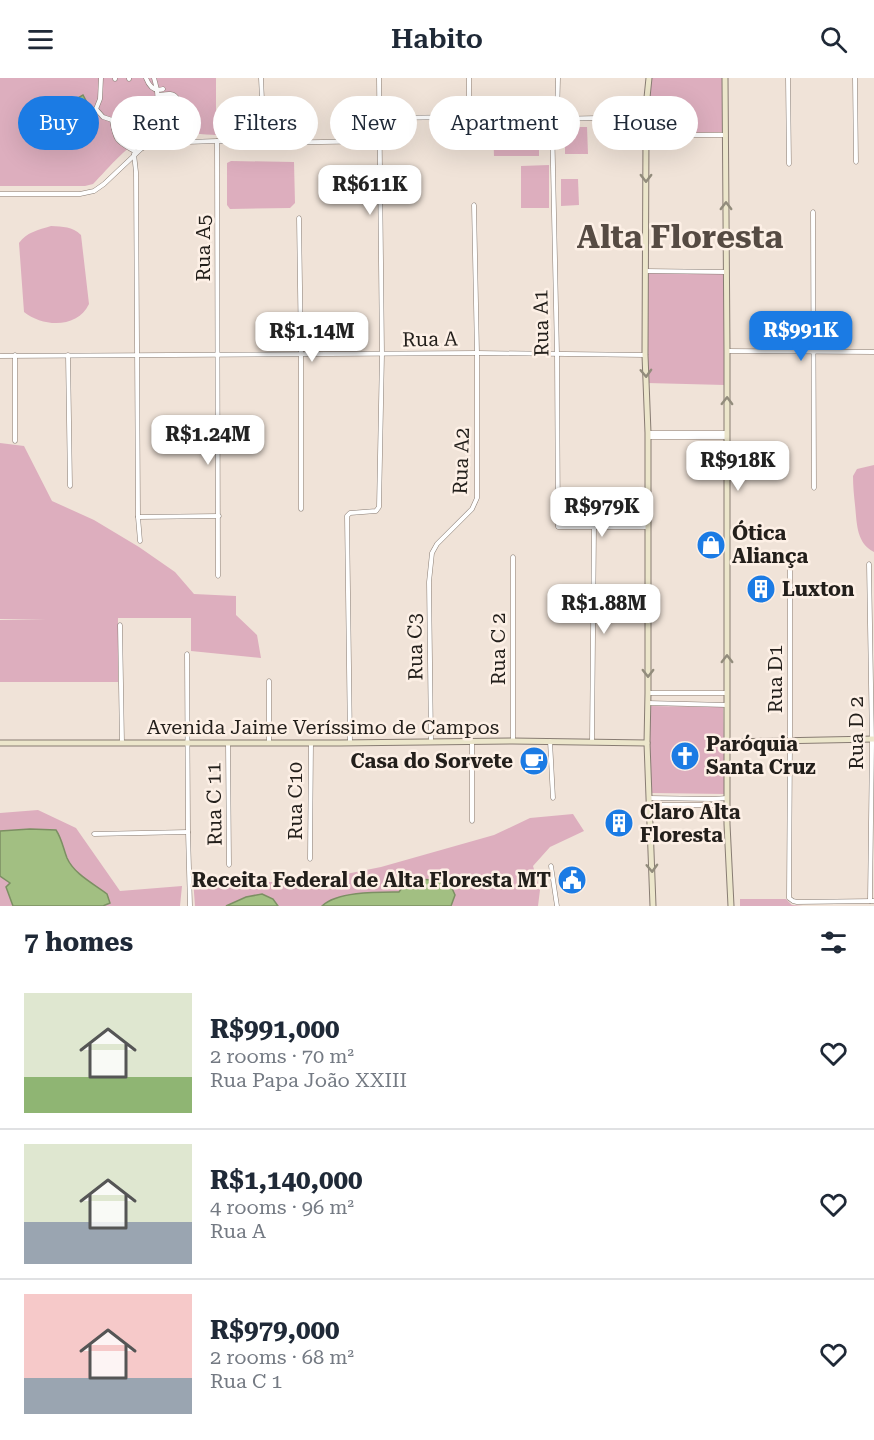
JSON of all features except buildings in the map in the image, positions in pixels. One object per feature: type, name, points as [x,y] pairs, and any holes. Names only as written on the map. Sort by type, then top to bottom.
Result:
[{"type":"street","points":[[99,102],[101,78]]},
{"type":"street","points":[[146,78],[150,86],[160,92],[176,96]]},
{"type":"street","points":[[154,78],[159,96]]},
{"type":"street","points":[[261,78],[262,96]]},
{"type":"street","points":[[379,78],[379,96]]},
{"type":"street","points":[[469,78],[469,96]]},
{"type":"street","name":"Rua A1","points":[[556,96],[558,78]]},
{"type":"street","points":[[647,96],[649,78]]},
{"type":"street","points":[[725,78],[727,806],[731,906]]},
{"type":"street","points":[[788,78],[789,164]]},
{"type":"street","points":[[855,78],[856,162]]},
{"type":"street","points":[[698,135],[725,135]]},
{"type":"street","points":[[130,150],[135,153]]},
{"type":"street","points":[[0,194],[80,194],[94,190],[104,184],[140,150]]},
{"type":"street","name":"Rua A5","points":[[217,150],[218,576]]},
{"type":"street","points":[[350,742],[347,516],[350,513],[376,511],[379,507],[382,354],[380,150]]},
{"type":"street","name":"Rua A1","points":[[554,150],[558,527],[594,527]]},
{"type":"street","points":[[646,150],[647,744],[653,906]]},
{"type":"street","points":[[135,153],[140,541]]},
{"type":"street","name":"Rua A2","points":[[432,553],[437,544],[472,509],[477,498],[474,205]]},
{"type":"street","points":[[813,212],[813,488]]},
{"type":"street","points":[[298,218],[301,509]]},
{"type":"street","points":[[645,271],[726,272]]},
{"type":"street","points":[[727,351],[874,352]]},
{"type":"street","name":"Rua A","points":[[0,356],[645,354]]},
{"type":"street","points":[[15,355],[15,441]]},
{"type":"street","points":[[68,355],[70,486]]},
{"type":"street","points":[[647,435],[726,435]]},
{"type":"street","points":[[138,517],[219,516]]},
{"type":"street","points":[[592,742],[594,527],[647,527]]},
{"type":"street","name":"Rua C3","points":[[431,741],[429,582],[432,553]]},
{"type":"street","name":"Rua C 2","points":[[513,557],[513,741]]},
{"type":"street","name":"Rua D 2","points":[[869,564],[873,739],[872,901]]},
{"type":"street","name":"Rua D1","points":[[790,568],[789,898],[793,902],[827,904]]},
{"type":"street","points":[[120,625],[122,744]]},
{"type":"street","points":[[187,654],[190,906]]},
{"type":"street","points":[[269,681],[269,743]]},
{"type":"street","points":[[648,693],[727,693]]},
{"type":"street","points":[[648,704],[727,705]]},
{"type":"street","points":[[727,742],[873,739]]},
{"type":"street","points":[[550,741],[553,798]]},
{"type":"street","name":"Avenida Jaime Veríssimo de Campos","points":[[0,743],[550,741],[647,744]]},
{"type":"street","points":[[472,742],[472,821]]},
{"type":"street","name":"Rua C 11","points":[[228,743],[230,865]]},
{"type":"street","name":"Rua C10","points":[[310,859],[311,743]]},
{"type":"street","points":[[686,805],[687,798]]},
{"type":"street","points":[[649,801],[727,798]]},
{"type":"street","points":[[649,801],[727,806]]},
{"type":"street","points":[[94,834],[188,832]]},
{"type":"street","points":[[551,866],[557,906]]},
{"type":"street","points":[[827,904],[872,901]]},
{"type":"shaded area","points":[[0,78],[216,78],[216,96],[213,96],[213,135],[201,134],[201,96],[111,96],[111,150],[127,150],[93,184],[85,186],[0,186]]},
{"type":"shaded area","points":[[652,78],[722,78],[724,132],[698,133],[698,96],[650,96]]},
{"type":"shaded area","points":[[580,127],[587,127],[588,154],[565,154],[565,150],[580,150]]},
{"type":"shaded area","points":[[494,150],[539,150],[539,156],[494,156]]},
{"type":"shaded area","points":[[231,161],[294,162],[295,203],[290,208],[230,209],[227,205],[227,163]]},
{"type":"shaded area","points":[[549,165],[549,208],[521,208],[521,166]]},
{"type":"shaded area","points":[[561,179],[578,179],[579,205],[561,206]]},
{"type":"shaded area","points":[[51,226],[71,228],[81,235],[89,304],[76,318],[59,323],[40,321],[24,312],[19,243],[29,234]]},
{"type":"shaded area","points":[[647,272],[724,273],[725,385],[647,383]]},
{"type":"shaded area","points":[[0,443],[24,446],[52,501],[94,520],[139,547],[175,572],[194,594],[236,596],[236,615],[257,635],[261,658],[191,651],[191,618],[118,618],[118,682],[0,682],[0,620],[46,619],[0,619]]},
{"type":"shaded area","points":[[874,465],[874,552],[864,543],[858,532],[853,476],[857,469]]},
{"type":"shaded area","points":[[650,706],[723,707],[725,794],[652,793],[648,742]]},
{"type":"shaded area","points":[[38,810],[76,828],[120,891],[182,886],[180,906],[0,906],[0,813]]},
{"type":"shaded area","points":[[573,814],[584,831],[550,847],[533,866],[540,890],[538,906],[195,906],[193,879],[292,882],[336,876],[381,867],[494,835],[530,818]]},
{"type":"shaded area","points":[[56,830],[70,864],[79,874],[107,894],[110,903],[103,906],[13,906],[6,887],[10,883],[0,876],[0,831]]},
{"type":"shaded area","points":[[421,879],[440,881],[451,886],[455,895],[451,906],[322,906],[338,897],[348,895],[399,892],[405,884]]},
{"type":"shaded area","points":[[262,894],[273,899],[278,906],[226,906],[246,897]]},
{"type":"shaded area","points":[[740,899],[786,899],[792,905],[803,906],[740,906]]},
{"type":"place","name":"Ótica Aliança","points":[[711,545]]},
{"type":"place","name":"Luxton","points":[[761,589]]},
{"type":"place","name":"Paróquia Santa Cruz","points":[[685,756]]},
{"type":"place","name":"Casa do Sorvete","points":[[534,761]]},
{"type":"place","name":"Claro Alta Floresta","points":[[619,823]]},
{"type":"place","name":"Receita Federal de Alta Floresta MT","points":[[572,880]]},
{"type":"district","name":"Alta Floresta","points":[[680,237]]}]
